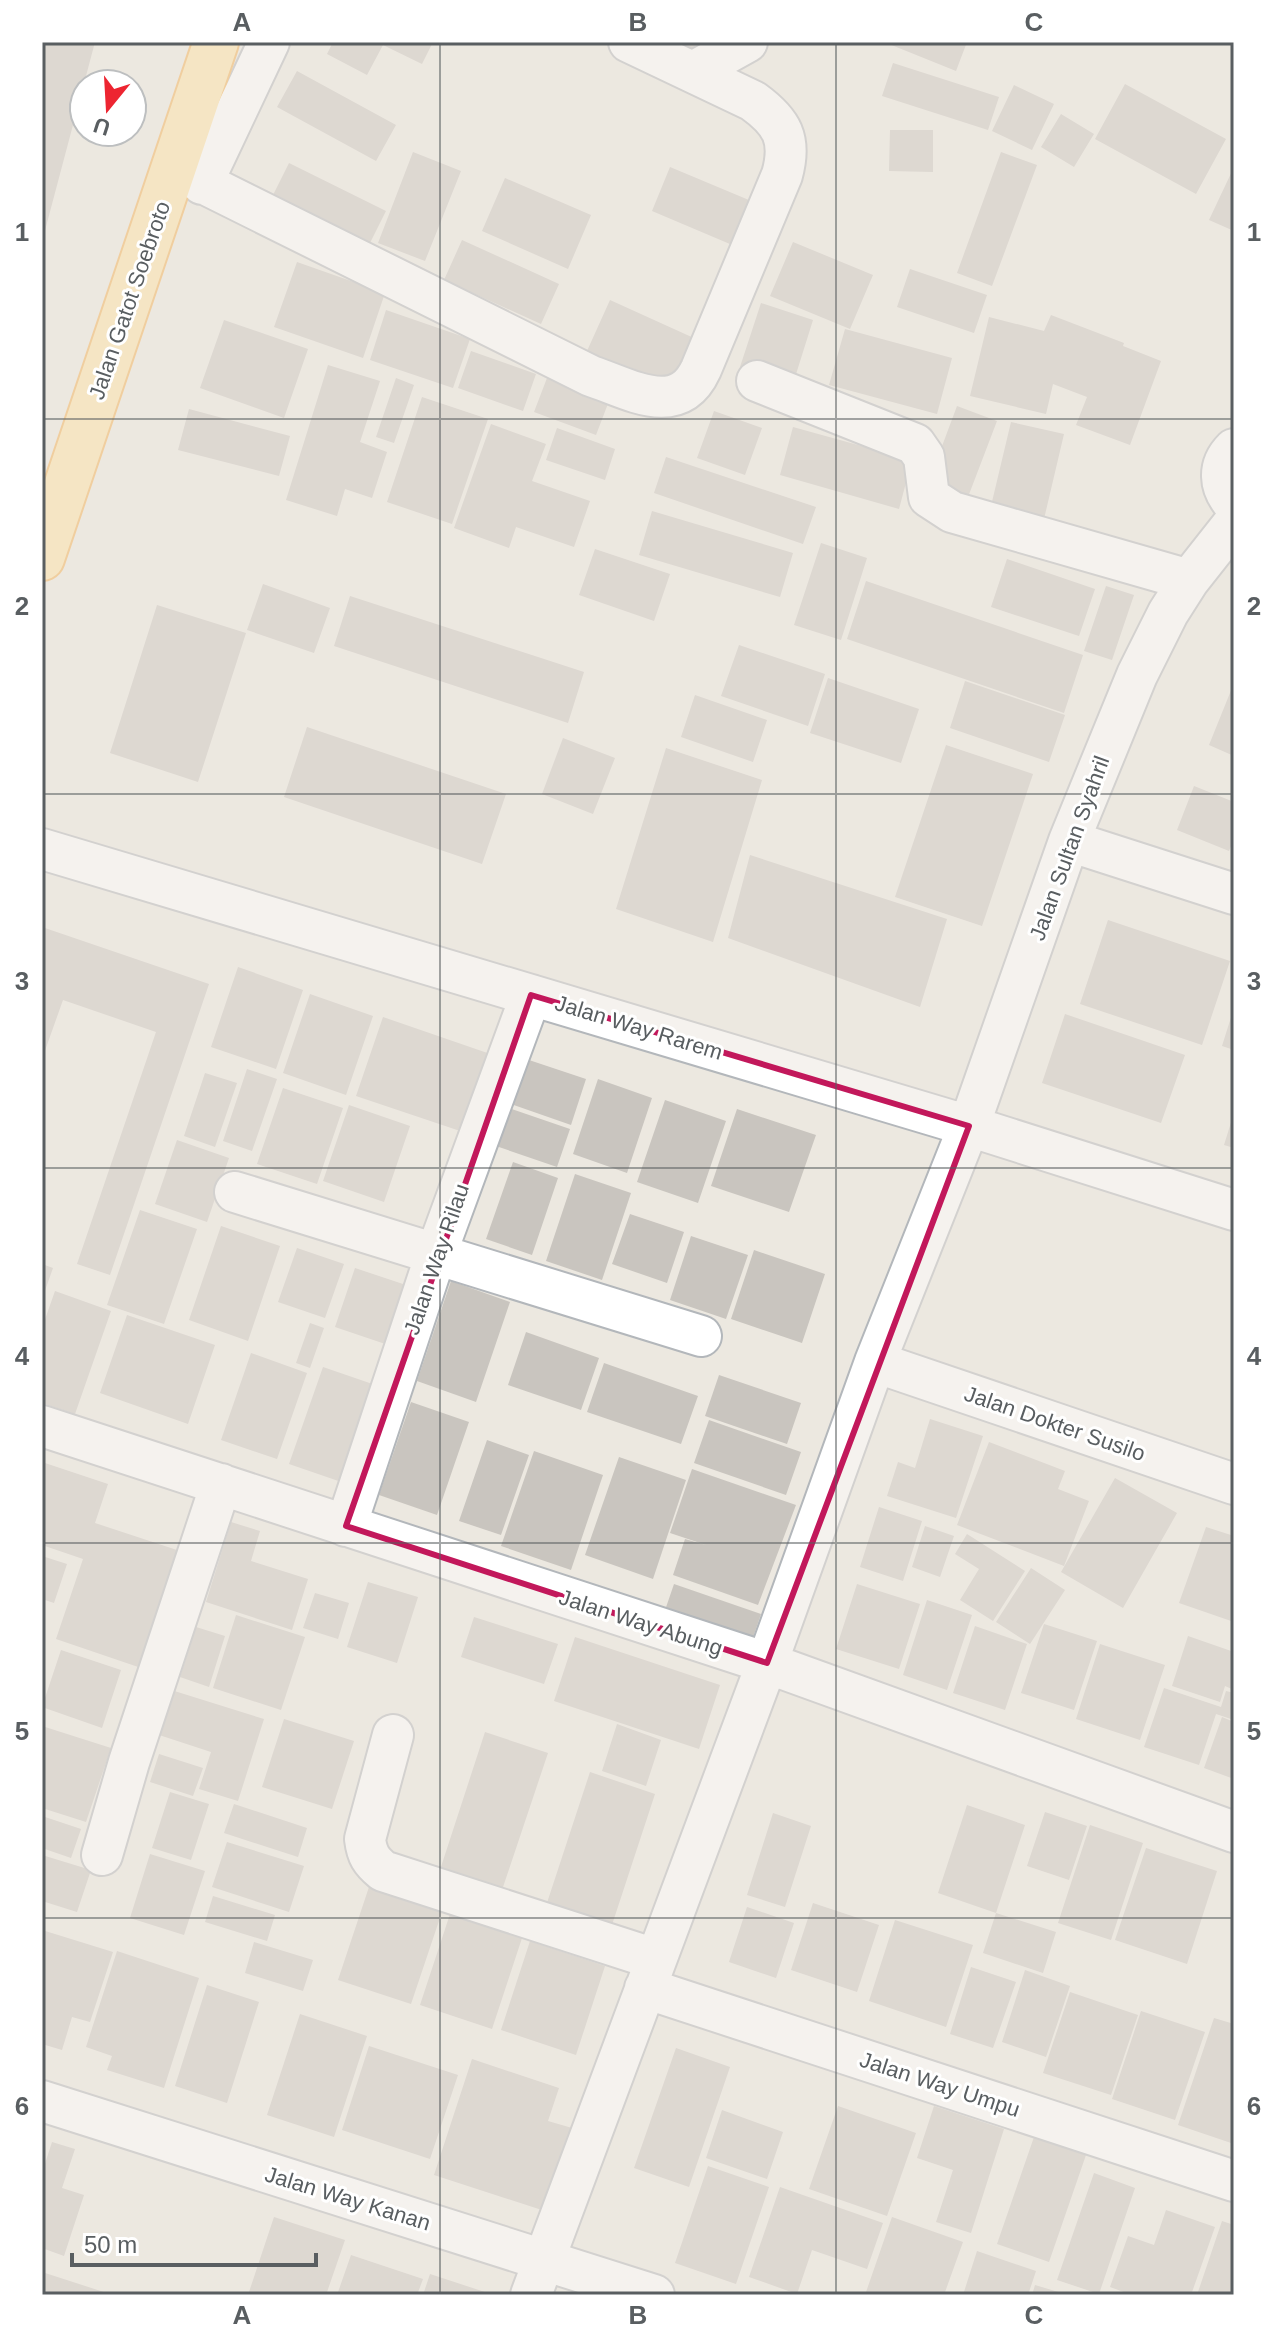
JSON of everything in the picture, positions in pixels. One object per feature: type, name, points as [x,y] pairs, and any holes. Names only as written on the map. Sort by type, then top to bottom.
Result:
[{"type":"main road","name":"Jalan Gatot Soebroto","points":[[42,558],[188,176],[216,42]]},
{"type":"street","points":[[269,42],[188,176],[591,376],[657,397],[678,396],[695,381],[701,369],[782,175],[787,143],[771,114],[753,101],[629,42]]},
{"type":"street","points":[[693,72],[747,42]]},
{"type":"street","points":[[757,381],[915,444],[924,457],[929,497],[952,512],[1189,580]]},
{"type":"street","points":[[1234,449],[1222,467],[1221,480],[1224,493],[1234,504]]},
{"type":"street","name":"Jalan Sultan Syahril","points":[[538,2277],[767,1663],[875,1362],[969,1126],[1069,841],[1137,675],[1168,613],[1189,580],[1234,523]]},
{"type":"street","points":[[1069,841],[1234,894]]},
{"type":"street","name":"Jalan Way Rarem","points":[[42,849],[969,1126],[1234,1210]]},
{"type":"street","name":"Jalan Way Rilau","points":[[346,1526],[436,1254],[531,995]]},
{"type":"street","points":[[235,1192],[701,1336]]},
{"type":"street","name":"Jalan Dokter Susilo","points":[[875,1362],[1234,1484]]},
{"type":"street","name":"Jalan Way Abung","points":[[42,1426],[767,1663],[1234,1832]]},
{"type":"street","points":[[102,1855],[129,1762],[221,1484]]},
{"type":"street","name":"Jalan Way Umpu","points":[[393,1735],[365,1839],[366,1852],[383,1871],[650,1973],[1234,2181]]},
{"type":"street","name":"Jalan Way Kanan","points":[[42,2101],[538,2277],[654,2295]]},
{"type":"highlighted area","points":[[531,995],[969,1126],[767,1663],[346,1526]]},
{"type":"building","points":[[42,42],[95,42],[88,68],[68,68],[68,144],[42,238]]},
{"type":"building","points":[[333,42],[433,42],[422,64],[383,45],[367,75],[327,54]]},
{"type":"building","points":[[663,42],[697,42],[692,54]]},
{"type":"building","points":[[884,42],[967,42],[956,71]]},
{"type":"building","points":[[893,63],[999,97],[988,130],[882,96]]},
{"type":"building","points":[[297,71],[396,125],[376,161],[277,107]]},
{"type":"building","points":[[1125,84],[1226,139],[1196,194],[1095,139]]},
{"type":"building","points":[[1014,85],[1054,104],[1032,150],[992,131]]},
{"type":"building","points":[[1061,114],[1094,134],[1074,167],[1041,147]]},
{"type":"building","points":[[890,130],[933,130],[933,172],[889,171]]},
{"type":"building","points":[[413,152],[461,171],[425,261],[378,243]]},
{"type":"building","points":[[1001,152],[1037,165],[992,286],[957,273]]},
{"type":"building","points":[[289,163],[386,211],[365,253],[268,205]]},
{"type":"building","points":[[670,167],[756,203],[737,247],[652,211]]},
{"type":"building","points":[[1234,167],[1234,231],[1209,220]]},
{"type":"building","points":[[505,178],[591,215],[568,269],[482,231]]},
{"type":"building","points":[[462,240],[559,284],[541,324],[444,280]]},
{"type":"building","points":[[793,242],[873,275],[850,329],[770,296]]},
{"type":"building","points":[[297,262],[385,293],[363,358],[274,327]]},
{"type":"building","points":[[910,269],[987,295],[974,333],[897,307]]},
{"type":"building","points":[[610,300],[696,339],[674,390],[587,351]]},
{"type":"building","points":[[761,303],[813,320],[792,387],[739,370]]},
{"type":"building","points":[[386,310],[470,339],[453,388],[370,360]]},
{"type":"building","points":[[1051,315],[1161,361],[1130,445],[1076,425],[1087,397],[1053,384],[1046,414],[970,396],[989,317],[1044,331]]},
{"type":"building","points":[[224,320],[308,349],[284,418],[200,388]]},
{"type":"building","points":[[845,329],[952,358],[937,414],[829,385]]},
{"type":"building","points":[[471,351],[536,374],[523,411],[458,388]]},
{"type":"building","points":[[328,365],[380,381],[360,442],[387,452],[372,498],[345,489],[337,516],[286,500]]},
{"type":"building","points":[[396,378],[414,385],[394,443],[376,437]]},
{"type":"building","points":[[547,378],[609,401],[596,435],[534,412]]},
{"type":"building","points":[[422,397],[488,419],[452,524],[387,502]]},
{"type":"building","points":[[957,406],[997,421],[968,497],[929,481]]},
{"type":"building","points":[[189,409],[290,436],[279,476],[178,450]]},
{"type":"building","points":[[714,411],[762,428],[745,475],[697,458]]},
{"type":"building","points":[[1011,422],[1064,434],[1044,519],[991,506]]},
{"type":"building","points":[[491,424],[546,444],[532,481],[590,501],[574,547],[516,527],[509,548],[454,528]]},
{"type":"building","points":[[793,427],[912,460],[899,509],[780,475]]},
{"type":"building","points":[[557,428],[615,449],[605,480],[546,460]]},
{"type":"building","points":[[666,457],[816,507],[803,544],[654,493]]},
{"type":"building","points":[[652,511],[793,553],[780,597],[639,555]]},
{"type":"building","points":[[821,543],[867,558],[841,640],[794,625]]},
{"type":"building","points":[[595,549],[670,574],[654,621],[579,595]]},
{"type":"building","points":[[1007,559],[1095,589],[1079,636],[991,607]]},
{"type":"building","points":[[866,581],[1083,655],[1064,713],[847,639]]},
{"type":"building","points":[[263,584],[330,608],[314,653],[247,630]]},
{"type":"building","points":[[1106,586],[1134,595],[1112,660],[1084,651]]},
{"type":"building","points":[[350,596],[584,672],[568,723],[334,646]]},
{"type":"building","points":[[157,605],[246,633],[198,782],[110,753]]},
{"type":"building","points":[[739,645],[825,674],[808,726],[721,696]]},
{"type":"building","points":[[828,678],[919,709],[901,763],[810,733]]},
{"type":"building","points":[[965,681],[1065,715],[1049,762],[950,728]]},
{"type":"building","points":[[1234,683],[1234,756],[1209,745]]},
{"type":"building","points":[[695,695],[767,720],[753,762],[681,737]]},
{"type":"building","points":[[307,727],[506,794],[482,864],[284,797]]},
{"type":"building","points":[[563,738],[615,758],[593,814],[542,794]]},
{"type":"building","points":[[946,745],[1033,774],[982,926],[895,897]]},
{"type":"building","points":[[666,748],[762,780],[713,942],[616,909]]},
{"type":"building","points":[[1194,786],[1234,802],[1234,839],[1229,851],[1177,830]]},
{"type":"building","points":[[750,855],[947,919],[920,1007],[728,938]]},
{"type":"building","points":[[1108,920],[1230,961],[1202,1045],[1080,1004]]},
{"type":"building","points":[[42,927],[209,984],[110,1275],[77,1264],[156,1032],[63,1000],[42,1059]]},
{"type":"building","points":[[238,967],[303,990],[276,1069],[211,1047]]},
{"type":"building","points":[[310,994],[373,1016],[346,1095],[283,1073]]},
{"type":"building","points":[[1234,1011],[1234,1050],[1222,1046]]},
{"type":"building","points":[[1065,1014],[1185,1055],[1161,1123],[1042,1083]]},
{"type":"building","points":[[383,1017],[499,1057],[472,1135],[356,1096]]},
{"type":"building","points":[[523,1058],[586,1079],[571,1125],[508,1103]]},
{"type":"building","points":[[247,1069],[277,1079],[252,1151],[223,1141]]},
{"type":"building","points":[[205,1073],[237,1083],[215,1147],[184,1136]]},
{"type":"building","points":[[598,1079],[652,1098],[627,1173],[573,1154]]},
{"type":"building","points":[[283,1088],[343,1108],[317,1184],[257,1164]]},
{"type":"building","points":[[665,1100],[726,1121],[698,1203],[637,1182]]},
{"type":"building","points":[[349,1105],[410,1126],[384,1202],[323,1181]]},
{"type":"building","points":[[506,1107],[570,1129],[557,1167],[493,1145]]},
{"type":"building","points":[[737,1109],[816,1135],[789,1212],[711,1186]]},
{"type":"building","points":[[1234,1116],[1234,1148],[1224,1145]]},
{"type":"building","points":[[177,1140],[229,1158],[207,1222],[155,1204]]},
{"type":"building","points":[[513,1162],[558,1178],[532,1255],[486,1239]]},
{"type":"building","points":[[575,1174],[631,1193],[602,1280],[546,1261]]},
{"type":"building","points":[[140,1210],[197,1229],[164,1324],[107,1305]]},
{"type":"building","points":[[630,1214],[684,1232],[667,1283],[612,1264]]},
{"type":"building","points":[[221,1226],[280,1246],[248,1341],[189,1320]]},
{"type":"building","points":[[691,1236],[748,1255],[726,1319],[670,1300]]},
{"type":"building","points":[[297,1248],[344,1264],[325,1318],[278,1302]]},
{"type":"building","points":[[754,1250],[825,1274],[802,1343],[731,1319]]},
{"type":"building","points":[[42,1264],[53,1268],[42,1299]]},
{"type":"building","points":[[355,1268],[421,1290],[400,1349],[335,1327]]},
{"type":"building","points":[[451,1281],[510,1302],[476,1402],[417,1381]]},
{"type":"building","points":[[55,1291],[111,1311],[75,1414],[42,1403],[42,1328]]},
{"type":"building","points":[[127,1315],[215,1345],[188,1424],[100,1393]]},
{"type":"building","points":[[310,1323],[324,1328],[310,1368],[296,1363]]},
{"type":"building","points":[[526,1332],[599,1358],[581,1410],[508,1385]]},
{"type":"building","points":[[251,1353],[307,1373],[277,1459],[221,1440]]},
{"type":"building","points":[[604,1363],[698,1396],[681,1444],[587,1412]]},
{"type":"building","points":[[323,1367],[387,1389],[353,1486],[289,1464]]},
{"type":"building","points":[[719,1375],[801,1403],[787,1444],[705,1416]]},
{"type":"building","points":[[411,1402],[469,1422],[437,1515],[379,1495]]},
{"type":"building","points":[[930,1419],[983,1436],[956,1518],[887,1496],[898,1462],[915,1468]]},
{"type":"building","points":[[709,1420],[801,1452],[786,1495],[694,1463]]},
{"type":"building","points":[[487,1440],[529,1455],[501,1535],[459,1521]]},
{"type":"building","points":[[989,1442],[1065,1471],[1058,1489],[1089,1501],[1064,1566],[957,1525]]},
{"type":"building","points":[[534,1451],[603,1475],[571,1570],[501,1546]]},
{"type":"building","points":[[619,1457],[686,1480],[653,1579],[585,1555]]},
{"type":"building","points":[[42,1462],[108,1484],[95,1523],[186,1553],[147,1670],[56,1639],[83,1559],[42,1545]]},
{"type":"building","points":[[692,1469],[796,1505],[758,1605],[673,1575],[685,1539],[706,1545],[670,1533]]},
{"type":"building","points":[[1115,1478],[1177,1513],[1123,1608],[1061,1572]]},
{"type":"building","points":[[879,1507],[922,1521],[903,1581],[860,1567]]},
{"type":"building","points":[[231,1522],[260,1531],[251,1561],[308,1579],[292,1630],[206,1602]]},
{"type":"building","points":[[925,1526],[954,1536],[940,1577],[912,1567]]},
{"type":"building","points":[[1206,1527],[1234,1536],[1234,1622],[1179,1603]]},
{"type":"building","points":[[967,1534],[1025,1571],[993,1621],[960,1600],[979,1569],[955,1554]]},
{"type":"building","points":[[42,1556],[67,1564],[54,1603],[42,1599]]},
{"type":"building","points":[[1031,1568],[1065,1590],[1030,1644],[996,1622]]},
{"type":"building","points":[[368,1582],[418,1597],[397,1663],[347,1647]]},
{"type":"building","points":[[674,1584],[761,1614],[749,1649],[662,1619]]},
{"type":"building","points":[[857,1584],[920,1604],[899,1669],[836,1649]]},
{"type":"building","points":[[315,1593],[349,1603],[338,1639],[303,1628]]},
{"type":"building","points":[[927,1600],[972,1615],[947,1690],[903,1675]]},
{"type":"building","points":[[236,1615],[305,1637],[281,1710],[213,1688]]},
{"type":"building","points":[[474,1617],[558,1644],[544,1684],[461,1657]]},
{"type":"building","points":[[1044,1624],[1097,1641],[1074,1710],[1021,1693]]},
{"type":"building","points":[[975,1626],[1027,1644],[1005,1710],[953,1693]]},
{"type":"building","points":[[196,1627],[225,1636],[209,1687],[180,1677]]},
{"type":"building","points":[[1188,1636],[1234,1652],[1234,1690],[1225,1686],[1220,1702],[1172,1686]]},
{"type":"building","points":[[575,1637],[720,1685],[699,1749],[554,1701]]},
{"type":"building","points":[[1100,1644],[1165,1665],[1140,1740],[1076,1719]]},
{"type":"building","points":[[61,1650],[121,1670],[102,1728],[42,1707]]},
{"type":"building","points":[[1164,1688],[1221,1707],[1226,1691],[1234,1693],[1234,1720],[1216,1714],[1199,1765],[1144,1747]]},
{"type":"building","points":[[168,1689],[264,1719],[238,1801],[199,1789],[211,1752],[153,1733]]},
{"type":"building","points":[[1222,1717],[1234,1722],[1234,1779],[1204,1768]]},
{"type":"building","points":[[284,1719],[354,1741],[332,1809],[262,1787]]},
{"type":"building","points":[[617,1724],[661,1740],[646,1786],[602,1771]]},
{"type":"building","points":[[42,1726],[111,1748],[86,1822],[42,1808]]},
{"type":"building","points":[[485,1732],[548,1753],[501,1893],[439,1873]]},
{"type":"building","points":[[159,1754],[203,1768],[193,1796],[150,1782]]},
{"type":"building","points":[[590,1772],[655,1794],[608,1937],[543,1915]]},
{"type":"building","points":[[170,1792],[209,1804],[191,1860],[152,1848]]},
{"type":"building","points":[[234,1804],[307,1828],[298,1857],[224,1833]]},
{"type":"building","points":[[967,1805],[1025,1825],[996,1913],[938,1893]]},
{"type":"building","points":[[1045,1812],[1087,1826],[1069,1880],[1027,1866]]},
{"type":"building","points":[[773,1813],[811,1826],[785,1907],[747,1895]]},
{"type":"building","points":[[42,1816],[81,1829],[71,1858],[42,1848]]},
{"type":"building","points":[[1090,1825],[1143,1843],[1111,1940],[1058,1923]]},
{"type":"building","points":[[227,1842],[304,1866],[289,1912],[212,1887]]},
{"type":"building","points":[[1146,1848],[1217,1871],[1187,1964],[1115,1940]]},
{"type":"building","points":[[150,1854],[205,1871],[184,1935],[130,1918]]},
{"type":"building","points":[[42,1855],[91,1870],[77,1912],[42,1901]]},
{"type":"building","points":[[372,1878],[445,1903],[411,2004],[338,1980]]},
{"type":"building","points":[[213,1896],[275,1915],[267,1941],[205,1922]]},
{"type":"building","points":[[813,1903],[879,1925],[857,1992],[791,1970]]},
{"type":"building","points":[[747,1907],[794,1923],[776,1978],[729,1962]]},
{"type":"building","points":[[451,1911],[523,1935],[492,2029],[420,2005]]},
{"type":"building","points":[[996,1913],[1056,1932],[1043,1973],[983,1953]]},
{"type":"building","points":[[895,1920],[973,1945],[946,2027],[869,2001]]},
{"type":"building","points":[[42,1930],[113,1952],[90,2022],[72,2017],[62,2050],[42,2044]]},
{"type":"building","points":[[530,1941],[605,1966],[576,2055],[501,2030]]},
{"type":"building","points":[[254,1942],[313,1960],[303,1991],[245,1973]]},
{"type":"building","points":[[117,1951],[199,1978],[164,2088],[107,2070],[112,2056],[86,2047]]},
{"type":"building","points":[[971,1967],[1016,1982],[993,2048],[950,2034]]},
{"type":"building","points":[[1025,1970],[1070,1986],[1046,2057],[1002,2042]]},
{"type":"building","points":[[207,1985],[259,2002],[227,2103],[175,2086]]},
{"type":"building","points":[[1070,1992],[1138,2015],[1111,2095],[1043,2073]]},
{"type":"building","points":[[1141,2011],[1205,2032],[1175,2120],[1112,2099]]},
{"type":"building","points":[[300,2014],[367,2036],[334,2137],[267,2115]]},
{"type":"building","points":[[1214,2018],[1234,2024],[1234,2144],[1178,2125]]},
{"type":"building","points":[[369,2046],[458,2075],[430,2159],[342,2130]]},
{"type":"building","points":[[676,2048],[730,2067],[689,2187],[634,2168]]},
{"type":"building","points":[[472,2059],[559,2088],[548,2121],[572,2128],[545,2211],[434,2175]]},
{"type":"building","points":[[838,2106],[916,2133],[887,2216],[809,2189]]},
{"type":"building","points":[[934,2106],[1004,2129],[971,2233],[936,2222],[953,2170],[917,2158]]},
{"type":"building","points":[[722,2110],[783,2132],[767,2179],[706,2158]]},
{"type":"building","points":[[1034,2137],[1086,2155],[1049,2262],[997,2244]]},
{"type":"building","points":[[52,2142],[75,2149],[62,2188],[84,2195],[64,2256],[42,2248],[42,2173]]},
{"type":"building","points":[[708,2166],[769,2187],[736,2284],[675,2263]]},
{"type":"building","points":[[1094,2173],[1135,2188],[1099,2294],[1057,2280]]},
{"type":"building","points":[[780,2187],[883,2223],[867,2269],[812,2250],[797,2294],[749,2277]]},
{"type":"building","points":[[1166,2210],[1215,2227],[1191,2295],[1132,2295],[1110,2287],[1128,2236],[1154,2245]]},
{"type":"building","points":[[274,2217],[345,2240],[326,2295],[248,2295]]},
{"type":"building","points":[[892,2217],[963,2242],[944,2295],[865,2295]]},
{"type":"building","points":[[1222,2221],[1234,2225],[1234,2295],[1207,2295],[1198,2292]]},
{"type":"building","points":[[977,2251],[1036,2271],[1028,2295],[963,2295]]},
{"type":"building","points":[[351,2255],[423,2279],[417,2295],[337,2295]]},
{"type":"building","points":[[42,2272],[110,2294],[110,2295],[42,2295]]},
{"type":"building","points":[[430,2274],[491,2294],[491,2295],[423,2295]]},
{"type":"building","points":[[1035,2285],[1065,2294],[1065,2295],[1032,2295]]}]
